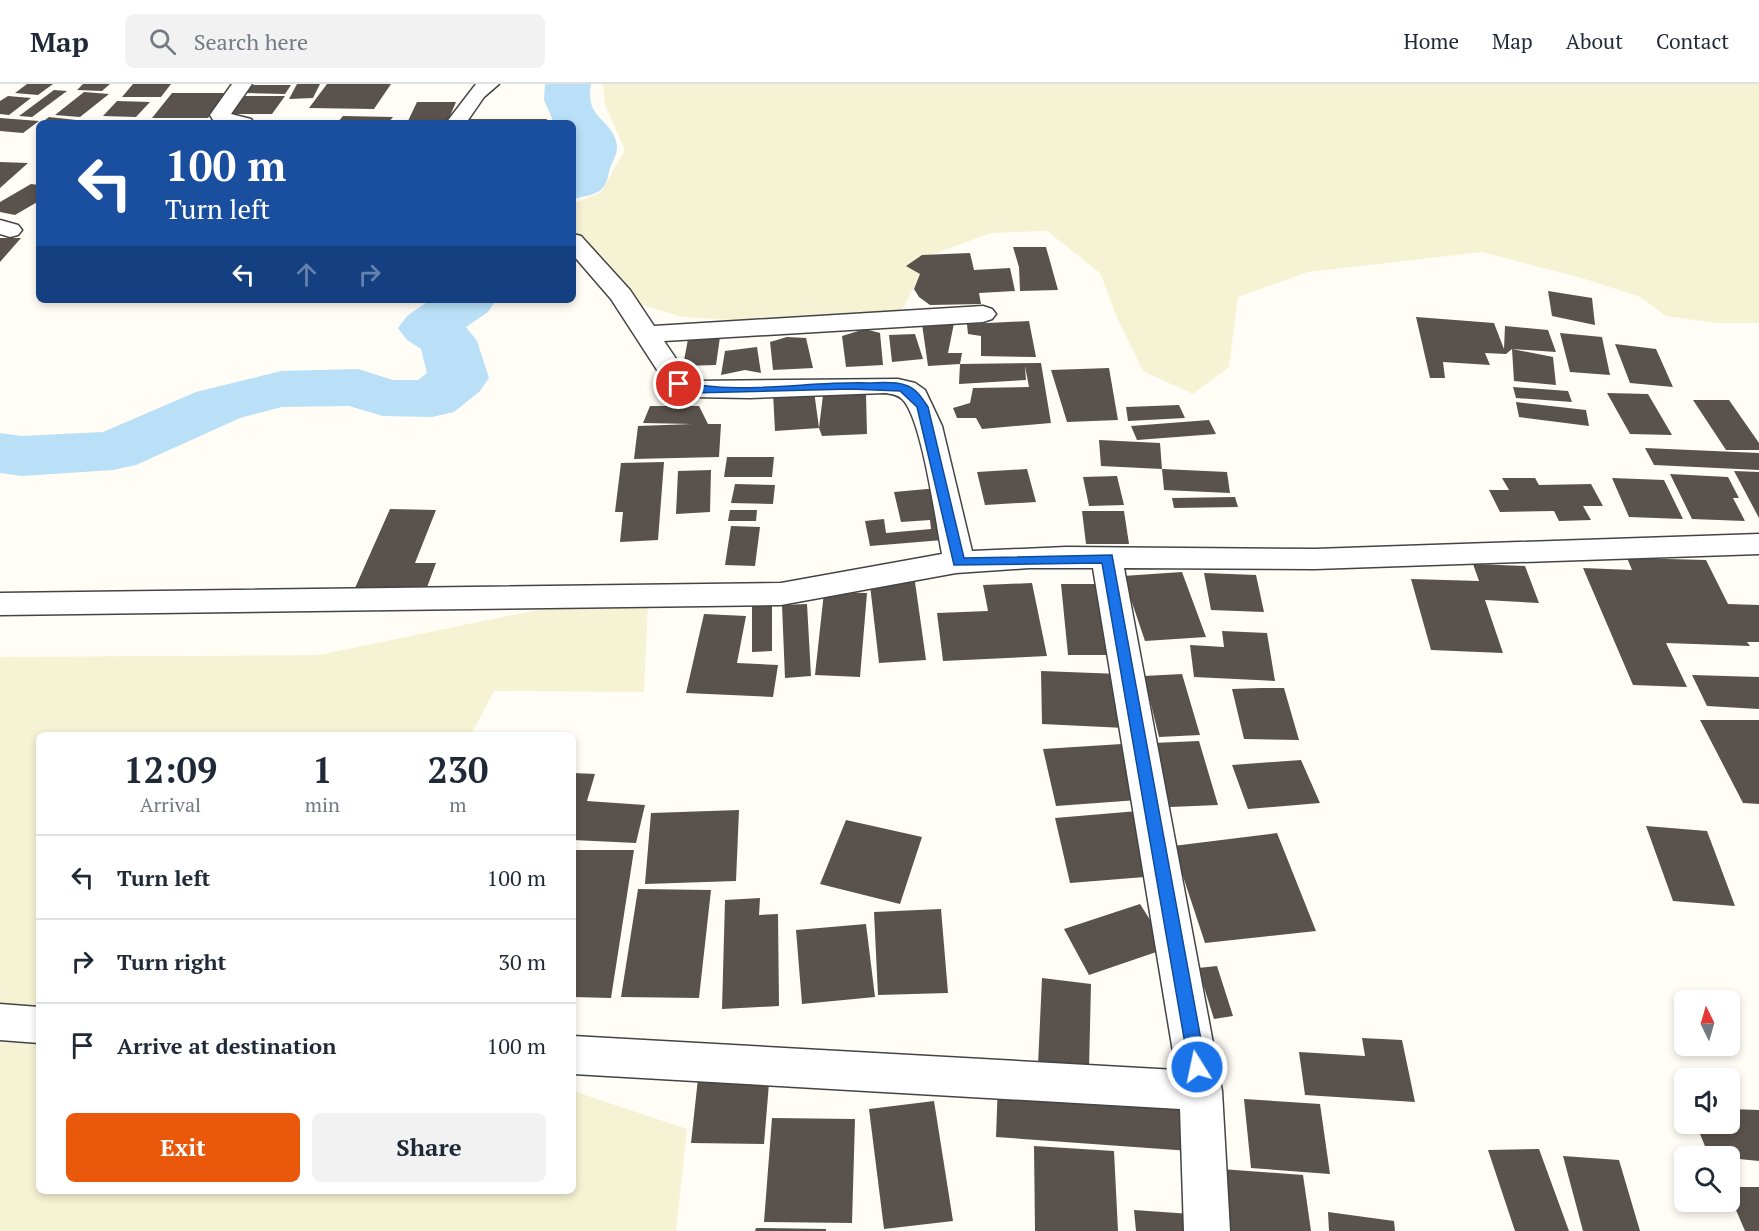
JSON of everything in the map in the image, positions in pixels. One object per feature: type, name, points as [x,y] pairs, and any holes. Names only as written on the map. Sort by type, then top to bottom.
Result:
[{"type":"street","points":[[215,84],[241,85]]},
{"type":"street","points":[[458,120],[477,93],[489,84]]},
{"type":"street","points":[[232,120],[220,117],[241,85]]},
{"type":"street","points":[[576,244],[621,295],[679,384],[691,389],[750,390],[885,385],[903,387],[915,396],[922,407],[932,441],[958,562]]},
{"type":"street","points":[[647,334],[983,314]]},
{"type":"street","points":[[0,604],[781,594],[838,585],[919,567],[958,562],[1107,558],[1323,559],[1759,544]]},
{"type":"street","points":[[1107,558],[1201,1090],[1207,1231]]},
{"type":"street","points":[[0,1023],[36,1025]]},
{"type":"street","points":[[576,1055],[1201,1090]]},
{"type":"shaded area","points":[[603,84],[1759,84],[1759,323],[1716,323],[1666,316],[1640,297],[1585,279],[1482,252],[1308,272],[1238,297],[1229,367],[1193,394],[1143,371],[1118,320],[1100,273],[1047,231],[991,233],[931,255],[902,310],[764,322],[683,317],[624,300],[605,258],[576,240],[576,203],[601,192],[625,150],[605,105]]},
{"type":"shaded area","points":[[648,602],[644,692],[494,691],[473,732],[36,732],[36,1194],[576,1194],[576,1092],[687,1129],[676,1231],[0,1231],[0,657],[319,655],[556,606]]},
{"type":"building","points":[[27,84],[53,84],[38,95],[15,93]]},
{"type":"building","points":[[83,84],[110,84],[102,91],[77,90]]},
{"type":"building","points":[[133,84],[171,84],[161,97],[122,97]]},
{"type":"building","points":[[297,84],[320,84],[313,98],[289,99]]},
{"type":"building","points":[[327,84],[391,84],[374,109],[309,108]]},
{"type":"building","points":[[253,85],[291,85],[285,94],[246,93]]},
{"type":"building","points":[[54,90],[67,91],[32,117],[19,116]]},
{"type":"building","points":[[84,92],[109,94],[80,117],[55,115]]},
{"type":"building","points":[[172,93],[226,93],[208,118],[152,118]]},
{"type":"building","points":[[8,96],[31,98],[9,115],[0,114],[0,101]]},
{"type":"building","points":[[245,96],[285,96],[272,114],[231,114]]},
{"type":"building","points":[[117,101],[150,102],[136,117],[103,116]]},
{"type":"building","points":[[417,102],[456,102],[448,120],[408,120]]},
{"type":"building","points":[[343,116],[393,117],[390,120],[340,120]]},
{"type":"building","points":[[49,117],[76,120],[45,120]]},
{"type":"building","points":[[0,118],[36,121],[36,123],[23,133],[0,131]]},
{"type":"building","points":[[466,119],[547,119],[547,120]]},
{"type":"building","points":[[0,162],[28,163],[0,188]]},
{"type":"building","points":[[31,184],[36,185],[36,203],[15,215],[0,212],[0,202]]},
{"type":"building","points":[[0,238],[21,238],[0,262]]},
{"type":"building","points":[[1013,247],[1046,247],[1058,290],[1020,291],[1019,267]]},
{"type":"building","points":[[970,253],[974,270],[1010,268],[1015,291],[979,293],[981,304],[930,305],[919,297],[914,289],[920,274],[906,266],[922,255]]},
{"type":"building","points":[[1548,291],[1592,298],[1595,325],[1552,316]]},
{"type":"building","points":[[1416,317],[1494,323],[1504,349],[1505,326],[1548,330],[1556,352],[1512,349],[1506,354],[1485,353],[1490,365],[1443,362],[1445,378],[1430,378]]},
{"type":"building","points":[[1029,321],[1036,357],[981,356],[981,336],[968,334],[967,324]]},
{"type":"building","points":[[954,323],[948,353],[962,353],[960,364],[928,366],[922,324]]},
{"type":"building","points":[[865,329],[880,333],[883,365],[846,367],[842,336]]},
{"type":"building","points":[[1560,333],[1602,337],[1610,375],[1570,372]]},
{"type":"building","points":[[915,334],[923,359],[892,362],[889,335]]},
{"type":"building","points":[[720,337],[716,365],[683,366],[688,339]]},
{"type":"building","points":[[787,337],[806,338],[813,368],[773,370],[770,342]]},
{"type":"building","points":[[1615,344],[1656,349],[1673,387],[1630,383]]},
{"type":"building","points":[[757,347],[761,373],[745,370],[721,375],[725,351]]},
{"type":"building","points":[[1512,349],[1553,357],[1556,385],[1514,381]]},
{"type":"building","points":[[1041,363],[1051,423],[982,429],[976,418],[957,418],[953,408],[970,403],[973,388],[1029,387],[1025,366],[1026,380],[959,384],[960,364]]},
{"type":"building","points":[[1109,368],[1118,420],[1067,422],[1051,370]]},
{"type":"building","points":[[1513,387],[1568,391],[1572,402],[1516,398]]},
{"type":"building","points":[[814,391],[819,428],[775,431],[773,393]]},
{"type":"building","points":[[1607,393],[1648,394],[1672,435],[1630,434]]},
{"type":"building","points":[[866,394],[867,434],[822,436],[819,428],[823,395]]},
{"type":"building","points":[[1693,400],[1729,400],[1759,443],[1759,450],[1726,450]]},
{"type":"building","points":[[1516,402],[1586,410],[1589,426],[1519,417]]},
{"type":"building","points":[[1179,405],[1185,418],[1128,421],[1126,407]]},
{"type":"building","points":[[650,406],[699,406],[708,424],[721,424],[719,457],[634,459],[638,426],[692,424],[643,423]]},
{"type":"building","points":[[1209,420],[1216,434],[1137,440],[1131,426]]},
{"type":"building","points":[[1099,440],[1160,443],[1162,469],[1101,466]]},
{"type":"building","points":[[1645,448],[1759,453],[1759,470],[1654,465]]},
{"type":"building","points":[[727,457],[774,457],[772,477],[724,477]]},
{"type":"building","points":[[664,462],[658,540],[620,542],[623,512],[615,512],[621,463]]},
{"type":"building","points":[[1027,469],[1036,502],[985,505],[977,472]]},
{"type":"building","points":[[1162,469],[1227,472],[1230,493],[1164,490]]},
{"type":"building","points":[[711,470],[710,512],[676,514],[678,471]]},
{"type":"building","points":[[1734,471],[1759,472],[1759,518]]},
{"type":"building","points":[[1670,474],[1728,477],[1739,498],[1733,498],[1745,521],[1692,519]]},
{"type":"building","points":[[1117,476],[1124,505],[1089,506],[1083,477]]},
{"type":"building","points":[[1502,478],[1535,478],[1539,485],[1591,484],[1603,506],[1583,506],[1591,520],[1559,521],[1554,511],[1500,512],[1489,490],[1509,490]]},
{"type":"building","points":[[1612,478],[1664,480],[1683,519],[1629,517]]},
{"type":"building","points":[[735,484],[775,485],[773,504],[731,503]]},
{"type":"building","points":[[938,488],[943,540],[870,546],[865,521],[884,519],[886,533],[931,529],[930,520],[901,522],[894,492]]},
{"type":"building","points":[[1235,497],[1238,507],[1174,508],[1172,498]]},
{"type":"building","points":[[390,509],[436,510],[415,563],[436,563],[426,590],[355,588]]},
{"type":"building","points":[[730,510],[757,510],[756,521],[728,521]]},
{"type":"building","points":[[1082,511],[1124,511],[1129,544],[1086,544]]},
{"type":"building","points":[[731,526],[760,527],[755,566],[725,565]]},
{"type":"building","points":[[1627,558],[1706,560],[1728,604],[1759,605],[1759,642],[1747,642],[1750,646],[1666,643],[1687,687],[1633,685],[1583,568],[1632,570]]},
{"type":"building","points":[[1473,564],[1525,566],[1539,603],[1485,600],[1503,653],[1431,650],[1411,579],[1479,581]]},
{"type":"building","points":[[1182,572],[1206,637],[1145,641],[1123,576]]},
{"type":"building","points":[[1204,573],[1256,575],[1264,612],[1211,610]]},
{"type":"building","points":[[915,582],[926,660],[879,663],[870,585]]},
{"type":"building","points":[[1032,583],[1047,656],[943,661],[937,613],[988,611],[983,585]]},
{"type":"building","points":[[1061,584],[1100,584],[1109,655],[1068,655]]},
{"type":"building","points":[[824,592],[867,593],[860,677],[815,675]]},
{"type":"building","points":[[807,604],[811,676],[785,678],[782,605]]},
{"type":"building","points":[[772,605],[772,651],[752,652],[752,606]]},
{"type":"building","points":[[704,614],[746,616],[737,663],[778,665],[773,697],[686,693]]},
{"type":"building","points":[[1222,631],[1267,633],[1275,681],[1194,677],[1190,645],[1224,647]]},
{"type":"building","points":[[1041,671],[1120,674],[1125,728],[1042,724]]},
{"type":"building","points":[[1182,674],[1200,735],[1159,737],[1144,676]]},
{"type":"building","points":[[1692,675],[1759,677],[1759,709],[1707,706]]},
{"type":"building","points":[[1284,688],[1299,740],[1244,739],[1232,689]]},
{"type":"building","points":[[1700,720],[1759,720],[1759,804],[1743,803]]},
{"type":"building","points":[[1199,741],[1218,805],[1170,807],[1153,743]]},
{"type":"building","points":[[1122,744],[1138,800],[1056,806],[1043,749]]},
{"type":"building","points":[[1301,760],[1320,803],[1248,809],[1232,765]]},
{"type":"building","points":[[576,773],[595,774],[587,801],[645,805],[636,843],[576,840]]},
{"type":"building","points":[[739,810],[736,881],[645,884],[651,813]]},
{"type":"building","points":[[1138,811],[1157,876],[1070,883],[1055,818]]},
{"type":"building","points":[[846,820],[922,837],[900,904],[820,884]]},
{"type":"building","points":[[1646,826],[1707,831],[1735,906],[1673,901]]},
{"type":"building","points":[[1277,833],[1316,931],[1205,943],[1173,846]]},
{"type":"building","points":[[576,850],[634,850],[611,998],[576,997]]},
{"type":"building","points":[[638,889],[711,890],[699,998],[621,997]]},
{"type":"building","points":[[760,898],[759,915],[778,914],[779,1006],[722,1009],[725,900]]},
{"type":"building","points":[[1140,904],[1168,948],[1089,975],[1064,929]]},
{"type":"building","points":[[941,909],[948,993],[878,995],[874,912]]},
{"type":"building","points":[[866,924],[875,997],[802,1004],[796,930]]},
{"type":"building","points":[[1217,966],[1233,1016],[1214,1019],[1198,968]]},
{"type":"building","points":[[1042,978],[1091,984],[1089,1070],[1038,1065]]},
{"type":"building","points":[[1362,1038],[1402,1040],[1415,1102],[1305,1095],[1299,1052],[1365,1056]]},
{"type":"building","points":[[699,1069],[770,1071],[764,1144],[691,1143]]},
{"type":"building","points":[[998,1083],[1186,1096],[1190,1151],[996,1137]]},
{"type":"building","points":[[1244,1099],[1320,1104],[1330,1174],[1251,1168]]},
{"type":"building","points":[[934,1101],[953,1221],[884,1229],[869,1109]]},
{"type":"building","points":[[1740,1109],[1759,1110],[1759,1161],[1740,1159],[1740,1146],[1705,1146],[1700,1134],[1740,1134]]},
{"type":"building","points":[[772,1118],[855,1119],[852,1223],[764,1222]]},
{"type":"building","points":[[1034,1146],[1114,1151],[1118,1231],[1035,1231]]},
{"type":"building","points":[[1539,1149],[1569,1231],[1515,1231],[1488,1150]]},
{"type":"building","points":[[1563,1156],[1619,1160],[1640,1231],[1583,1231]]},
{"type":"building","points":[[1221,1169],[1303,1175],[1311,1231],[1227,1231]]},
{"type":"building","points":[[1740,1187],[1759,1187],[1759,1231],[1745,1231],[1737,1212],[1740,1212]]},
{"type":"building","points":[[1134,1210],[1191,1214],[1192,1231],[1136,1231]]},
{"type":"building","points":[[1328,1212],[1394,1221],[1395,1231],[1329,1231]]},
{"type":"building","points":[[756,1228],[826,1229],[826,1231],[755,1231]]},
{"type":"waterway","points":[[568,84],[567,100],[575,120]]},
{"type":"waterway","points":[[576,121],[592,141],[591,160],[584,167],[584,180],[576,183]]},
{"type":"waterway","points":[[0,453],[22,456],[113,451],[175,426],[218,405],[281,389],[358,387],[383,398],[432,399],[459,378],[448,341],[427,328],[464,303]]},
{"type":"route","points":[[679,384],[691,389],[716,390],[850,385],[903,387],[915,396],[922,407],[932,441],[958,562],[1107,558],[1197,1067]]}]
